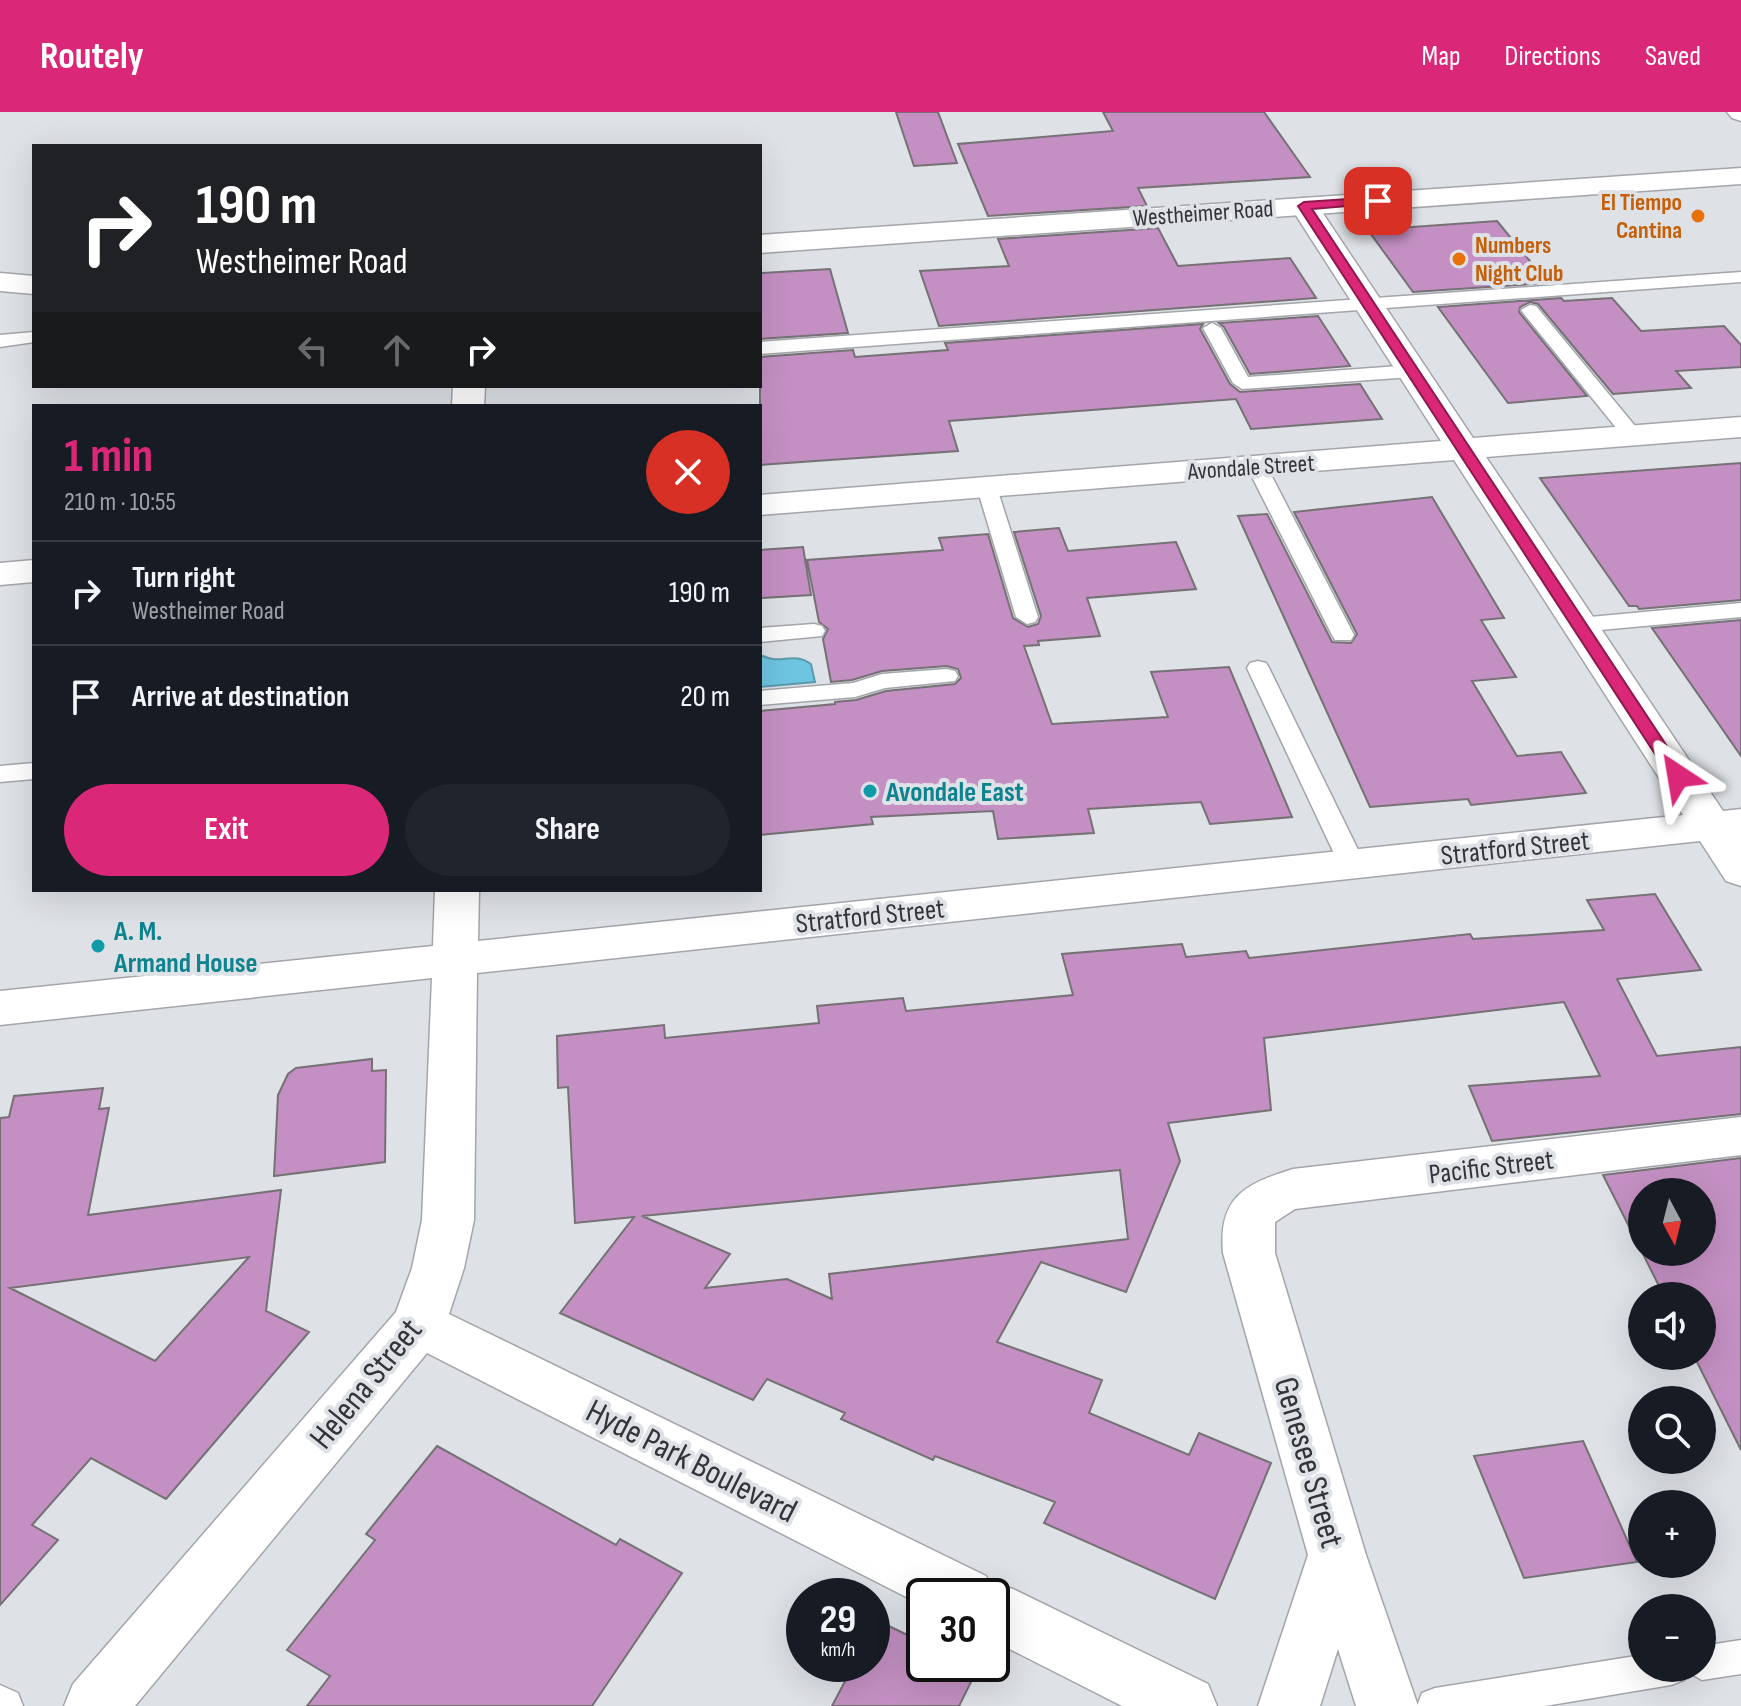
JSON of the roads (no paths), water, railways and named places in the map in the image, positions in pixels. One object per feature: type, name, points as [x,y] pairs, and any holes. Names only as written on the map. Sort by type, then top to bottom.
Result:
[{"type":"street","name":"Westheimer Road","points":[[762,244],[1741,176]]},
{"type":"street","points":[[1304,206],[1579,625],[1726,825],[1741,871]]},
{"type":"street","points":[[0,260],[32,264]]},
{"type":"street","points":[[0,282],[32,285]]},
{"type":"street","name":"Avondale Street","points":[[762,505],[1741,427]]},
{"type":"street","points":[[0,574],[32,571]]},
{"type":"street","name":"Stratford Street","points":[[0,1008],[1726,825]]},
{"type":"street","name":"Helena Street","points":[[95,1706],[419,1324],[438,1268],[448,1220],[457,892]]},
{"type":"street","name":"Pacific Street","points":[[1251,1215],[1264,1198],[1293,1189],[1741,1136]]},
{"type":"street","name":"Genesee Street","points":[[1251,1215],[1247,1233],[1249,1253],[1337,1555],[1387,1706]]},
{"type":"street","name":"Hyde Park Boulevard","points":[[419,1324],[929,1578]]},
{"type":"street","points":[[1289,1706],[1337,1555]]},
{"type":"street","points":[[1010,1618],[1186,1706]]},
{"type":"lane","points":[[762,348],[1741,277]]},
{"type":"lane","points":[[1530,310],[1633,436]]},
{"type":"lane","points":[[1212,328],[1242,383],[1412,371]]},
{"type":"lane","points":[[0,341],[32,337]]},
{"type":"lane","points":[[1257,467],[1343,635]]},
{"type":"lane","points":[[987,488],[1027,617]]},
{"type":"lane","points":[[1579,625],[1741,610]]},
{"type":"lane","points":[[762,635],[814,631]]},
{"type":"lane","points":[[1258,668],[1352,864]]},
{"type":"lane","points":[[762,698],[855,690],[882,681],[947,676]]},
{"type":"lane","points":[[0,774],[32,771]]},
{"type":"lane","points":[[1716,1661],[1741,1657]]},
{"type":"lane","points":[[1435,1706],[1628,1675]]},
{"type":"water","points":[[762,657],[805,660],[811,664],[815,682],[762,687]]},
{"type":"place","name":"El Tiempo Cantina","points":[[1698,216]]},
{"type":"place","name":"Numbers Night Club","points":[[1459,259]]},
{"type":"place","name":"Avondale East","points":[[870,791]]},
{"type":"place","name":"A. M. Armand House","points":[[98,946]]}]
